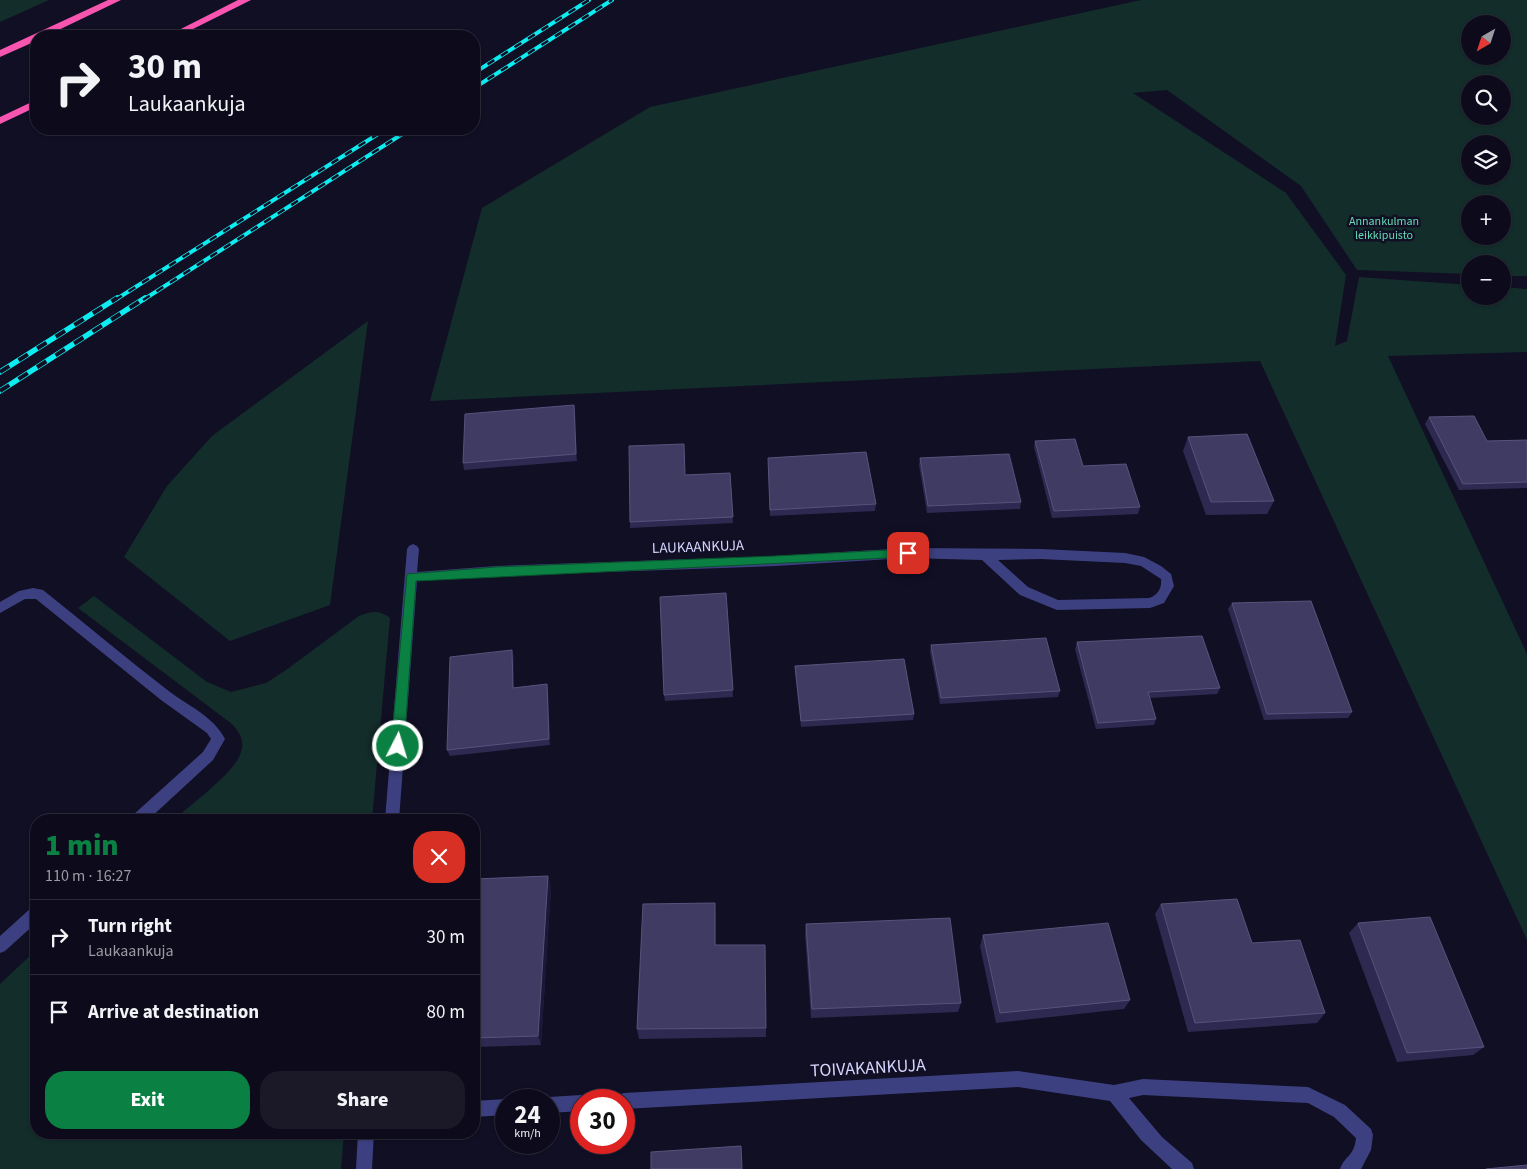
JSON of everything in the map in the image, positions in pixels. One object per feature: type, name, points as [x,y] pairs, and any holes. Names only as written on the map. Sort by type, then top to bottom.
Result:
[{"type":"highway","points":[[52,30],[116,0]]},
{"type":"highway","points":[[184,30],[246,0]]},
{"type":"highway","points":[[0,54],[30,40]]},
{"type":"highway","points":[[0,121],[30,106]]},
{"type":"street","points":[[392,814],[413,549]]},
{"type":"street","name":"LAUKAANKUJA","points":[[411,577],[496,571],[775,561],[908,553],[1041,554],[1125,558],[1144,562],[1167,577],[1168,586],[1160,599],[1150,603],[1056,605],[1024,591],[985,555]]},
{"type":"street","points":[[0,608],[20,595],[29,592],[39,594],[166,696],[212,729],[218,739],[208,756],[145,814]]},
{"type":"street","points":[[0,946],[30,918]]},
{"type":"street","name":"TOIVAKANKUJA","points":[[635,1100],[1018,1079],[1114,1093],[1143,1087],[1308,1095],[1328,1102],[1348,1117],[1365,1135],[1364,1152],[1353,1166],[1348,1169]]},
{"type":"street","points":[[1114,1093],[1170,1159],[1186,1169]]},
{"type":"street","points":[[480,1109],[495,1108]]},
{"type":"street","points":[[364,1169],[366,1139]]},
{"type":"green space","points":[[0,0],[49,0],[0,22]]},
{"type":"green space","name":"Annankulman leikkipuisto","points":[[1141,0],[1527,0],[1527,276],[1511,276],[1511,255],[1461,255],[1461,274],[1357,270],[1301,186],[1167,90],[1133,93],[1286,193],[1346,275],[1335,346],[1347,341],[1359,277],[1461,284],[1461,305],[1511,305],[1511,288],[1527,289],[1527,352],[1388,356],[1527,654],[1527,940],[1260,361],[430,401],[482,208],[650,107]]},
{"type":"green space","points":[[368,321],[330,605],[230,641],[124,557],[167,486],[212,436]]},
{"type":"green space","points":[[94,596],[207,682],[231,692],[266,683],[359,616],[375,612],[390,618],[373,814],[181,814],[231,769],[241,752],[241,736],[232,724],[78,608]]},
{"type":"green space","points":[[30,956],[30,1139],[344,1139],[341,1169],[0,1169],[0,984]]},
{"type":"building","points":[[574,405],[576,454],[463,463],[465,414]]},
{"type":"building","points":[[1474,416],[1487,441],[1527,440],[1527,482],[1463,484],[1429,417]]},
{"type":"building","points":[[1247,434],[1274,501],[1211,502],[1188,437]]},
{"type":"building","points":[[1075,439],[1083,466],[1126,464],[1140,507],[1054,511],[1035,441]]},
{"type":"building","points":[[684,444],[685,475],[730,473],[733,517],[630,522],[629,446]]},
{"type":"building","points":[[866,452],[876,504],[770,510],[768,458]]},
{"type":"building","points":[[1009,454],[1021,502],[928,506],[920,458]]},
{"type":"building","points":[[726,593],[733,690],[664,695],[660,597]]},
{"type":"building","points":[[1311,601],[1352,712],[1267,714],[1232,603]]},
{"type":"building","points":[[1202,636],[1220,688],[1148,692],[1156,719],[1098,723],[1077,642]]},
{"type":"building","points":[[1046,638],[1060,691],[941,698],[931,645]]},
{"type":"building","points":[[512,650],[513,688],[547,684],[549,739],[447,750],[450,657]]},
{"type":"building","points":[[904,659],[914,714],[801,721],[795,666]]},
{"type":"building","points":[[548,876],[538,1036],[480,1038],[480,879]]},
{"type":"building","points":[[1237,899],[1252,943],[1300,940],[1325,1013],[1195,1023],[1161,904]]},
{"type":"building","points":[[715,903],[715,945],[765,945],[766,1028],[637,1029],[643,904]]},
{"type":"building","points":[[1430,917],[1484,1047],[1407,1053],[1358,923]]},
{"type":"building","points":[[950,918],[961,1003],[812,1009],[806,924]]},
{"type":"building","points":[[1108,923],[1130,1000],[1000,1013],[983,935]]},
{"type":"building","points":[[741,1146],[742,1169],[651,1169],[651,1152]]},
{"type":"building","points":[[1527,1165],[1527,1169],[1486,1169]]},
{"type":"railway","points":[[480,69],[589,0]]},
{"type":"railway","points":[[480,84],[612,0]]},
{"type":"railway","points":[[115,300],[376,135]]},
{"type":"railway","points":[[143,300],[401,135]]},
{"type":"railway","points":[[0,372],[117,298]]},
{"type":"railway","points":[[0,391],[145,298]]},
{"type":"route","points":[[398,746],[411,577],[496,571],[775,561],[908,553]]}]
